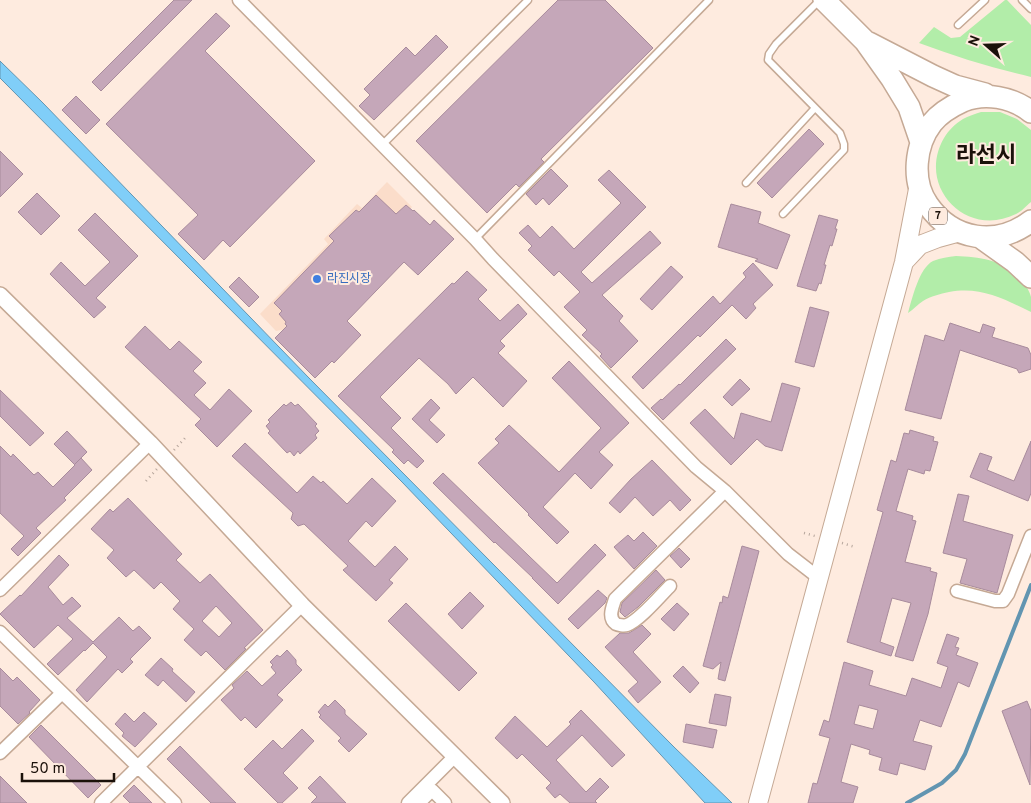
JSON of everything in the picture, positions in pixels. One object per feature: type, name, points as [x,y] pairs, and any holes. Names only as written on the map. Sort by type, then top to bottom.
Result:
[{"type":"highway","name":"7","points":[[822,0],[865,41],[892,79],[910,107],[921,142]]},
{"type":"highway","name":"7","points":[[865,41],[955,86],[1012,101],[1031,112]]},
{"type":"highway","name":"7","points":[[993,96],[970,98],[950,107],[932,122],[921,142],[917,163],[919,184],[927,204],[941,221],[960,232],[980,237],[1001,236],[1021,229],[1031,221]]},
{"type":"highway","name":"7","points":[[980,237],[1031,276]]},
{"type":"main road","points":[[758,803],[904,262],[919,184]]},
{"type":"main road","points":[[904,262],[920,245],[960,232]]},
{"type":"street","points":[[240,0],[476,239],[493,259],[689,460],[725,491],[788,554],[819,578]]},
{"type":"street","points":[[0,295],[150,443],[302,605],[502,803]]},
{"type":"street","points":[[0,590],[150,443]]},
{"type":"street","points":[[670,586],[638,618],[626,625],[617,624],[612,620],[611,613],[615,599],[725,491]]},
{"type":"street","points":[[957,591],[996,602],[1003,601],[1008,594],[1031,536]]},
{"type":"street","points":[[100,803],[302,605]]},
{"type":"street","points":[[0,632],[175,803]]},
{"type":"street","points":[[0,754],[62,693]]},
{"type":"street","points":[[408,803],[455,756]]},
{"type":"street","points":[[419,803],[432,790],[445,803]]},
{"type":"lane","points":[[382,145],[528,0]]},
{"type":"lane","points":[[476,239],[708,0]]},
{"type":"lane","points":[[783,214],[844,150],[840,133],[768,60],[769,54],[776,44],[822,0]]},
{"type":"lane","points":[[958,26],[985,0]]},
{"type":"lane","points":[[1022,0],[1031,9]]},
{"type":"lane","points":[[746,183],[815,108]]},
{"type":"shaded area","name":"라진시장","points":[[387,182],[412,207],[292,328],[276,331],[260,314],[328,244],[324,239],[357,204],[362,208]]},
{"type":"green space","points":[[1005,0],[1031,25],[1031,77],[975,62],[919,43],[934,27],[951,38],[960,37]]},
{"type":"green space","points":[[981,112],[1000,112],[1017,119],[1031,130],[1031,202],[1018,213],[997,220],[980,219],[964,214],[951,203],[941,190],[936,174],[937,156],[946,135],[963,119]]},
{"type":"green space","points":[[956,256],[986,259],[1012,271],[1020,278],[1029,291],[1031,312],[982,292],[961,291],[936,295],[921,302],[908,313],[917,284],[928,265],[936,260]]},
{"type":"water","points":[[0,61],[309,378],[674,747],[732,803],[705,803],[594,682],[402,482],[0,78]]},
{"type":"building","points":[[174,0],[192,0],[101,91],[92,82]]},
{"type":"building","points":[[558,0],[605,0],[653,48],[541,159],[544,162],[519,187],[516,184],[487,213],[416,141]]},
{"type":"building","points":[[216,13],[230,26],[205,51],[315,161],[230,247],[223,240],[204,260],[178,234],[198,215],[106,124]]},
{"type":"building","points":[[436,35],[448,47],[374,120],[359,106],[370,95],[364,89],[406,47],[415,56]]},
{"type":"building","points":[[76,96],[100,120],[86,134],[62,110]]},
{"type":"building","points":[[809,129],[824,144],[772,198],[757,183]]},
{"type":"building","points":[[0,151],[23,174],[0,197]]},
{"type":"building","points":[[551,169],[568,186],[549,205],[543,198],[536,205],[526,194]]},
{"type":"building","points":[[609,170],[646,207],[581,272],[592,283],[650,231],[661,243],[602,295],[623,316],[619,321],[638,341],[611,368],[600,356],[602,354],[582,335],[587,330],[564,307],[580,292],[559,271],[554,276],[528,250],[532,246],[519,233],[528,225],[540,238],[552,226],[574,249],[621,203],[598,180]]},
{"type":"building","points":[[37,193],[60,216],[41,235],[18,212]]},
{"type":"building","points":[[376,195],[396,214],[406,205],[430,225],[434,220],[454,239],[418,275],[404,262],[347,321],[361,335],[334,363],[332,361],[315,378],[275,338],[287,326],[279,314],[282,311],[274,303],[334,241],[329,236],[356,210],[359,212]]},
{"type":"building","points":[[731,204],[761,212],[758,223],[790,235],[777,269],[755,261],[758,259],[718,247]]},
{"type":"building","points":[[95,213],[138,256],[96,298],[106,307],[94,318],[50,274],[61,262],[85,286],[110,262],[78,230]]},
{"type":"building","points":[[819,215],[838,220],[832,246],[830,245],[824,265],[826,265],[821,284],[819,283],[816,291],[797,286]]},
{"type":"building","points":[[753,263],[773,285],[753,304],[756,308],[746,319],[732,305],[700,337],[698,335],[643,389],[632,377],[713,296],[720,304],[746,277],[743,273]]},
{"type":"building","points":[[671,266],[683,277],[652,310],[640,299]]},
{"type":"building","points":[[467,271],[487,290],[478,299],[500,321],[518,304],[527,314],[500,341],[505,346],[498,353],[527,381],[503,407],[473,377],[456,394],[448,384],[419,358],[380,397],[401,418],[391,428],[424,461],[417,468],[408,460],[404,464],[392,452],[394,450],[338,396],[452,283],[454,284]]},
{"type":"building","points":[[239,277],[259,297],[249,307],[229,287]]},
{"type":"building","points":[[810,307],[829,312],[814,367],[795,362]]},
{"type":"building","points":[[950,323],[980,333],[983,324],[995,328],[992,337],[1028,348],[1031,355],[1031,369],[1019,373],[1017,369],[960,350],[941,419],[905,410],[925,335],[944,341]]},
{"type":"building","points":[[145,326],[170,350],[179,341],[202,362],[193,371],[206,383],[194,395],[210,410],[229,389],[252,411],[217,447],[195,425],[201,419],[125,347]]},
{"type":"building","points":[[726,339],[736,349],[663,420],[651,408],[680,385]]},
{"type":"building","points":[[569,361],[629,423],[599,452],[613,465],[591,489],[575,473],[543,507],[569,532],[557,544],[478,463],[499,443],[495,439],[509,425],[559,472],[601,428],[552,378]]},
{"type":"building","points":[[740,379],[750,389],[732,406],[723,397]]},
{"type":"building","points":[[782,383],[800,388],[782,451],[765,446],[757,439],[731,465],[690,423],[705,409],[734,439],[741,413],[771,422]]},
{"type":"building","points":[[0,390],[44,433],[30,446],[0,416]]},
{"type":"building","points":[[431,399],[440,408],[429,420],[445,435],[437,443],[412,419]]},
{"type":"building","points":[[291,402],[295,406],[298,404],[317,424],[315,426],[319,431],[315,435],[317,438],[300,454],[298,451],[294,456],[290,451],[287,453],[268,433],[270,431],[266,426],[270,422],[268,420],[284,404],[286,406]]},
{"type":"building","points":[[910,430],[934,437],[933,441],[938,442],[930,471],[925,470],[924,474],[908,469],[896,511],[913,516],[912,520],[916,521],[905,562],[931,568],[930,571],[937,573],[928,614],[913,661],[895,656],[911,603],[892,598],[880,642],[894,647],[891,656],[847,642],[883,512],[877,510],[891,460],[896,462],[904,433],[909,434]]},
{"type":"building","points":[[67,431],[87,452],[81,458],[92,470],[64,498],[66,500],[36,528],[41,533],[18,556],[11,549],[24,536],[0,513],[0,446],[11,457],[13,454],[34,475],[38,472],[53,487],[75,465],[54,444]]},
{"type":"building","points":[[1031,441],[1031,493],[1028,501],[970,477],[980,453],[992,457],[987,470],[1014,481]]},
{"type":"building","points":[[245,443],[297,493],[313,476],[321,483],[323,481],[347,504],[372,478],[396,501],[372,527],[366,521],[348,541],[375,567],[395,546],[408,559],[389,580],[393,583],[376,601],[343,570],[348,566],[304,524],[298,526],[291,519],[293,513],[232,456]]},
{"type":"building","points":[[652,460],[691,500],[680,511],[670,500],[653,516],[635,497],[620,513],[609,503]]},
{"type":"building","points":[[443,473],[557,583],[595,544],[606,555],[558,604],[433,483]]},
{"type":"building","points":[[958,494],[969,496],[963,521],[1013,535],[997,593],[960,583],[967,559],[943,553]]},
{"type":"building","points":[[128,498],[182,554],[176,560],[200,583],[210,574],[263,630],[225,670],[206,651],[201,656],[184,640],[194,629],[173,609],[180,601],[161,582],[154,589],[134,570],[126,577],[107,558],[114,550],[91,529],[110,509],[113,512]],"holes":[[[216,606],[232,623],[219,637],[202,621]]]},
{"type":"building","points":[[643,532],[657,546],[634,569],[614,547],[628,535],[634,541]]},
{"type":"building","points":[[742,546],[759,551],[725,681],[718,679],[721,662],[713,669],[703,666],[720,602],[722,603],[723,596],[728,598]]},
{"type":"building","points":[[679,548],[690,559],[681,568],[670,556]]},
{"type":"building","points":[[59,555],[69,565],[48,587],[63,605],[72,597],[81,606],[67,618],[93,642],[119,617],[133,631],[139,626],[151,638],[130,659],[133,662],[122,673],[118,669],[87,702],[76,690],[107,657],[93,643],[58,675],[47,664],[73,639],[58,625],[34,648],[0,614],[21,596]]},
{"type":"building","points":[[656,570],[665,580],[625,617],[620,612],[622,603]]},
{"type":"building","points":[[598,590],[607,598],[605,603],[578,629],[568,619]]},
{"type":"building","points":[[470,592],[484,606],[462,629],[448,614]]},
{"type":"building","points":[[406,603],[477,673],[459,691],[388,621]]},
{"type":"building","points":[[677,603],[689,614],[674,631],[661,619]]},
{"type":"building","points":[[642,625],[651,634],[633,652],[661,682],[638,703],[628,691],[638,682],[605,647],[620,633],[629,633]]},
{"type":"building","points":[[947,634],[959,638],[955,647],[959,648],[956,655],[978,663],[969,687],[958,682],[941,727],[920,720],[913,741],[932,746],[925,770],[900,763],[897,775],[879,770],[882,758],[869,754],[870,750],[851,744],[841,782],[858,787],[853,803],[808,803],[813,783],[817,784],[830,738],[819,735],[824,720],[829,722],[844,662],[873,671],[869,685],[906,696],[912,678],[941,688],[948,667],[937,663]],"holes":[[[859,705],[878,710],[873,729],[854,724]]]},
{"type":"building","points":[[287,650],[302,670],[277,695],[283,700],[256,728],[245,717],[241,721],[221,700],[234,688],[232,685],[247,671],[262,686],[276,673],[271,667],[273,665],[270,662],[277,655],[280,657]]},
{"type":"building","points":[[161,658],[195,692],[186,702],[163,680],[158,686],[145,675]]},
{"type":"building","points":[[683,666],[699,683],[690,693],[673,676]]},
{"type":"building","points":[[0,668],[13,681],[17,677],[40,700],[18,724],[0,706]]},
{"type":"building","points":[[715,694],[731,697],[726,726],[709,723]]},
{"type":"building","points":[[335,700],[345,710],[345,714],[367,734],[349,752],[338,741],[341,738],[319,717],[321,715],[318,712],[325,704],[328,707]]},
{"type":"building","points":[[1027,701],[1031,711],[1030,785],[1002,711]]},
{"type":"building","points":[[581,710],[625,755],[612,767],[582,735],[556,760],[586,792],[600,778],[609,787],[595,801],[597,803],[570,803],[560,794],[555,798],[546,788],[551,783],[522,754],[517,759],[495,738],[515,716],[547,747],[571,724],[569,722]]},
{"type":"building","points":[[144,712],[157,724],[135,747],[122,736],[124,733],[115,724],[125,713],[134,722]]},
{"type":"building","points":[[686,724],[717,730],[713,748],[683,742]]},
{"type":"building","points":[[41,725],[101,785],[88,798],[29,737]]},
{"type":"building","points":[[302,729],[314,741],[283,773],[298,788],[282,803],[278,803],[244,769],[273,740],[282,749]]},
{"type":"building","points":[[180,746],[236,803],[211,803],[167,759]]},
{"type":"building","points":[[0,776],[27,803],[0,803]]},
{"type":"building","points":[[320,776],[346,803],[311,803],[317,797],[308,788]]},
{"type":"building","points":[[134,785],[152,803],[130,803],[123,796]]},
{"type":"waterway","points":[[907,803],[942,783],[956,770],[965,754],[1031,585]]},
{"type":"place","name":"라진시장","points":[[317,279]]},
{"type":"district","name":"라선시","points":[[986,156]]}]
